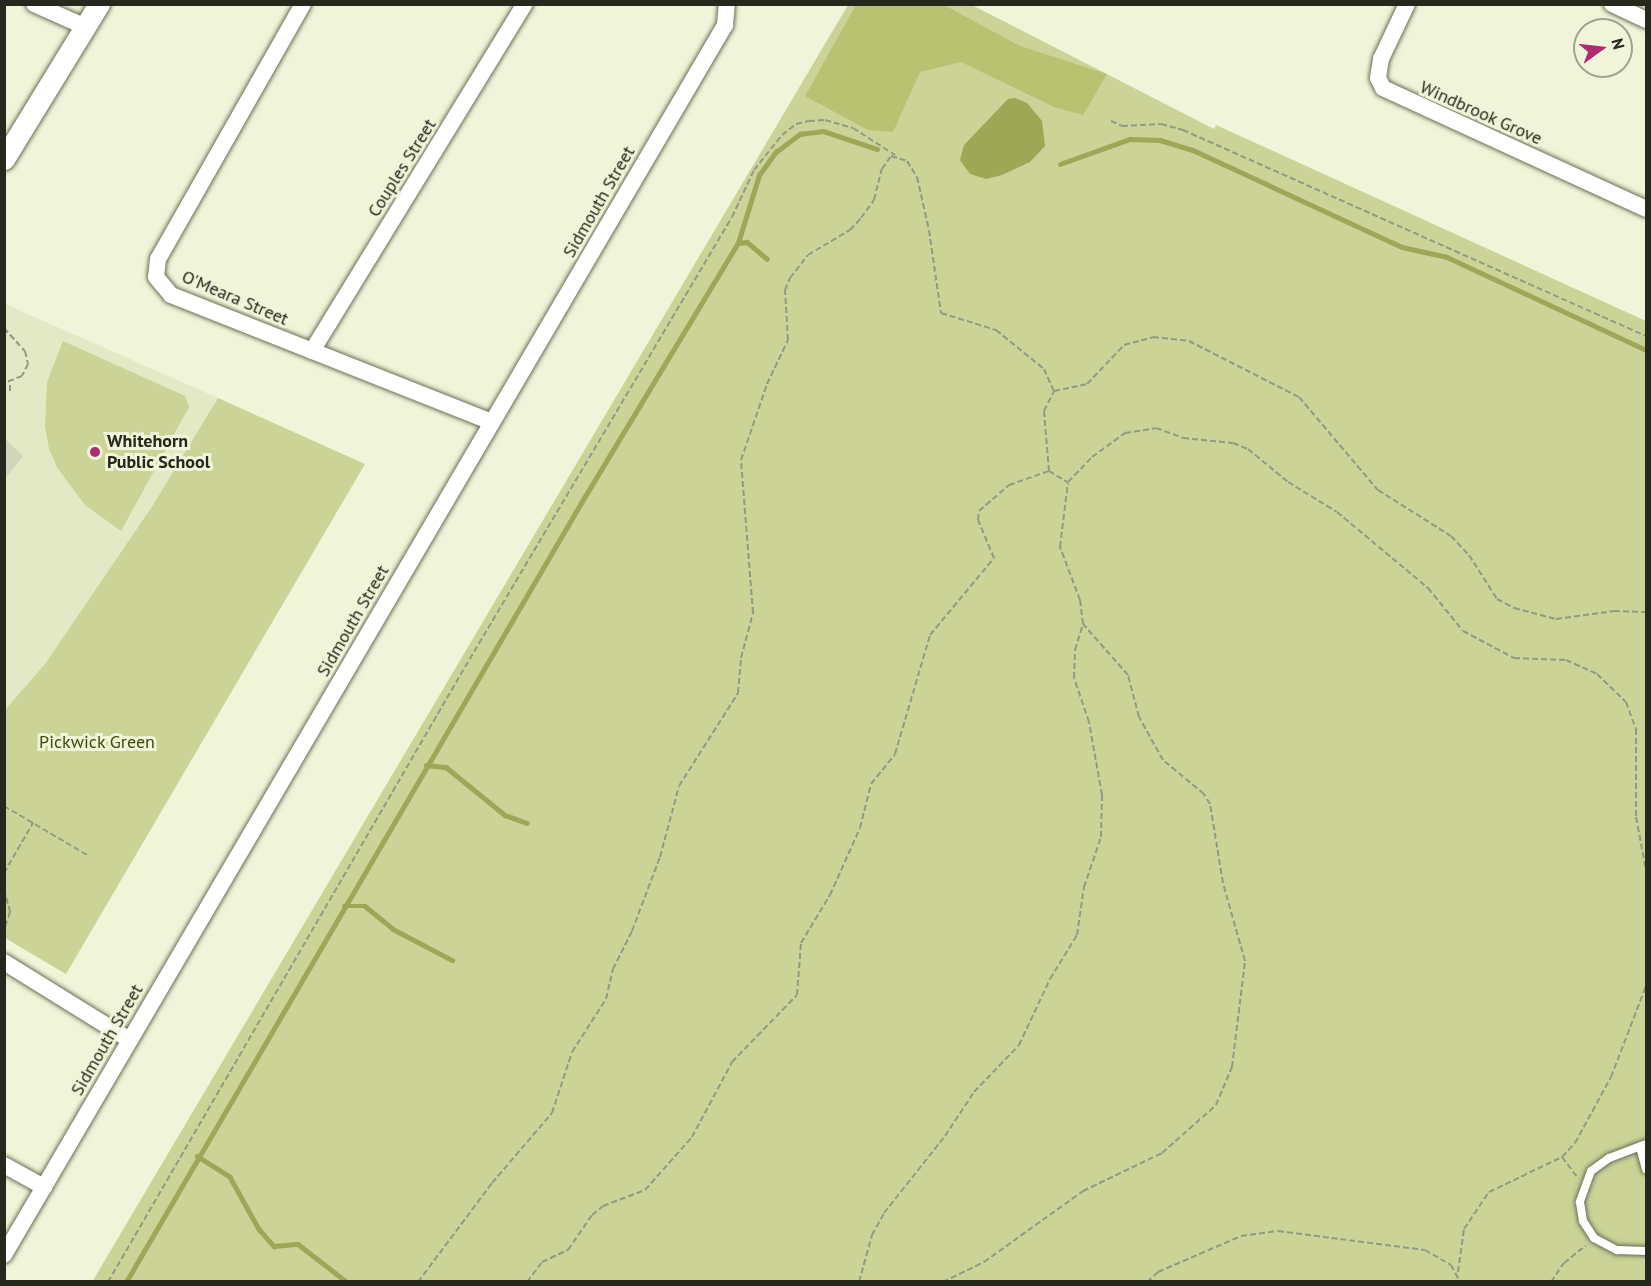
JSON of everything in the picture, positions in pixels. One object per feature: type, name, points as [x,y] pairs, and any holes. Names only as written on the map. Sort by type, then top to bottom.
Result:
[{"type":"street","points":[[34,4],[86,27]]},
{"type":"street","points":[[4,159],[99,4]]},
{"type":"street","name":"O'Meara Street","points":[[303,4],[158,259],[156,277],[171,295],[492,422]]},
{"type":"street","name":"Couples Street","points":[[312,351],[525,4]]},
{"type":"street","name":"Sidmouth Street","points":[[4,1255],[725,25],[728,4]]},
{"type":"street","name":"Windbrook Grove","points":[[1407,4],[1381,59],[1378,78],[1383,88],[1647,208]]},
{"type":"street","points":[[1612,4],[1647,20]]},
{"type":"street","points":[[4,962],[130,1040]]},
{"type":"street","points":[[4,1166],[44,1187]]},
{"type":"lane","points":[[1647,1169],[1643,1145],[1609,1158],[1591,1171],[1580,1202],[1583,1221],[1594,1238],[1617,1250],[1647,1251]]},
{"type":"path","points":[[108,1281],[465,668],[732,217],[754,170],[782,135],[796,124],[825,120],[853,128],[907,161],[917,177],[929,230],[941,313],[996,330],[1044,369],[1054,391]]},
{"type":"path","points":[[1111,121],[1122,126],[1161,124],[1183,130],[1647,336]]},
{"type":"path","points":[[418,1281],[492,1183],[552,1113],[572,1052],[606,999],[613,969],[632,931],[660,857],[679,786],[738,693],[741,658],[753,613],[741,460],[767,384],[788,340],[785,290],[790,278],[808,255],[850,230],[861,218],[874,200],[886,161],[895,155]]},
{"type":"path","points":[[4,328],[27,357],[22,376],[4,383]]},
{"type":"path","points":[[1054,391],[1087,384],[1117,350],[1136,341],[1167,338],[1206,346],[1299,397],[1378,490],[1451,536],[1469,555],[1497,599],[1514,608],[1556,619],[1614,611],[1647,612]]},
{"type":"path","points":[[10,382],[10,391]]},
{"type":"path","points":[[1049,471],[1044,411],[1054,391]]},
{"type":"path","points":[[859,1281],[866,1254],[884,1213],[945,1136],[974,1092],[1019,1045],[1050,979],[1077,935],[1084,887],[1101,837],[1102,795],[1089,722],[1074,678],[1075,650],[1083,624],[1080,600],[1060,547],[1068,482],[1092,456],[1133,430],[1156,428],[1183,438],[1233,443],[1248,449],[1288,482],[1337,512],[1428,588],[1463,631],[1514,658],[1566,660],[1598,674],[1626,702],[1636,729],[1636,817],[1647,870]]},
{"type":"path","points":[[527,1281],[542,1262],[568,1250],[603,1206],[645,1190],[692,1137],[732,1062],[797,995],[801,943],[830,895],[860,828],[871,784],[895,754],[930,635],[994,558],[978,520],[979,511],[1010,485],[1049,471],[1068,482]]},
{"type":"path","points":[[943,1281],[984,1262],[1083,1191],[1162,1153],[1216,1105],[1232,1067],[1245,961],[1221,874],[1210,804],[1163,760],[1138,717],[1128,675],[1083,624]]},
{"type":"path","points":[[4,806],[89,856]]},
{"type":"path","points":[[4,873],[33,823]]},
{"type":"path","points":[[4,889],[10,912],[4,931]]},
{"type":"path","points":[[1460,1281],[1458,1272],[1464,1229],[1489,1192],[1562,1157],[1585,1128],[1606,1088],[1647,986]]},
{"type":"path","points":[[1562,1157],[1573,1174],[1585,1183]]},
{"type":"path","points":[[1147,1281],[1158,1272],[1241,1236],[1278,1231],[1425,1250],[1440,1256],[1458,1272]]},
{"type":"path","points":[[1551,1281],[1564,1263],[1594,1238]]},
{"type":"path","points":[[422,1278],[427,1281]]},
{"type":"shaded area","points":[[856,5],[944,5],[1020,46],[1107,74],[1083,115],[1054,107],[961,62],[920,72],[893,132],[868,130],[805,96]]},
{"type":"shaded area","points":[[1015,98],[1027,103],[1042,121],[1045,146],[1030,162],[1002,175],[986,179],[970,174],[960,160],[964,145],[1008,99]]},
{"type":"shaded area","name":"Whitehorn Public School","points":[[5,304],[218,398],[153,505],[45,664],[5,710]]},
{"type":"green space","points":[[848,5],[972,5],[1214,129],[1216,125],[1646,321],[1646,1281],[92,1282]]},
{"type":"green space","points":[[63,341],[185,396],[189,407],[121,531],[85,505],[58,469],[49,449],[45,427],[47,382]]},
{"type":"green space","name":"Pickwick Green","points":[[218,398],[365,464],[66,974],[5,938],[5,710],[45,664],[153,505]]},
{"type":"building","points":[[4,438],[23,456],[4,480]]},
{"type":"waterway","points":[[126,1282],[581,503],[738,243],[759,175],[776,152],[800,134],[823,131],[877,149]]},
{"type":"waterway","points":[[1060,164],[1130,139],[1160,140],[1193,150],[1402,247],[1447,257],[1646,350]]},
{"type":"waterway","points":[[738,243],[747,242],[767,259]]},
{"type":"waterway","points":[[426,765],[446,767],[505,815],[527,823]]},
{"type":"waterway","points":[[344,906],[365,906],[393,929],[452,960]]},
{"type":"waterway","points":[[197,1156],[230,1177],[259,1229],[274,1246],[298,1244],[347,1282]]},
{"type":"place","name":"Whitehorn Public School","points":[[95,452]]}]
